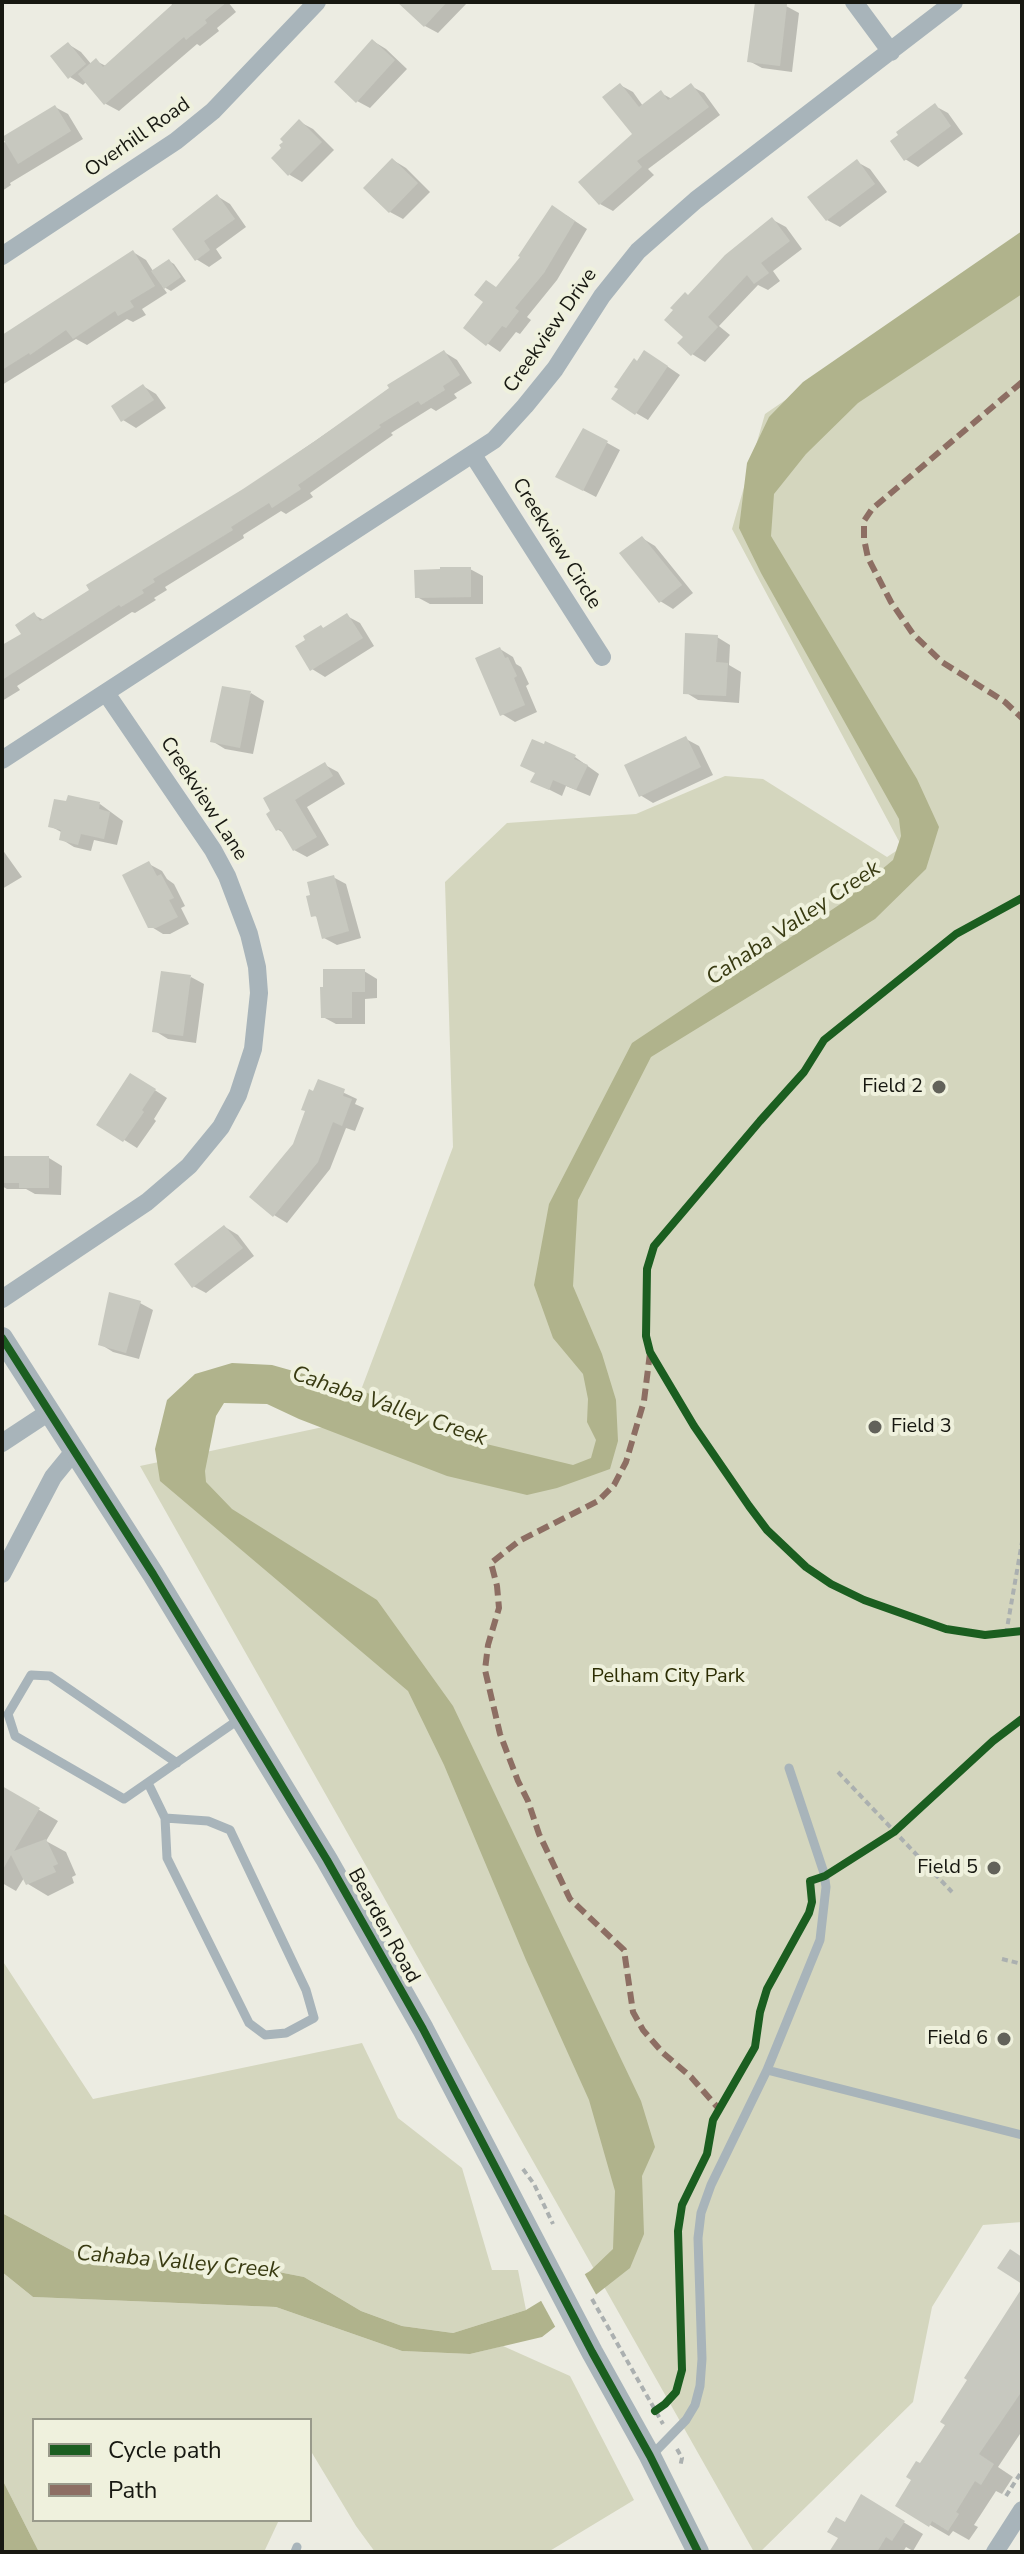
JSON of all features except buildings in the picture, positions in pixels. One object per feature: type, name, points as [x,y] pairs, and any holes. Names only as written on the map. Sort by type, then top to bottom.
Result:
[{"type":"street","name":"Overhill Road","points":[[2,256],[176,141],[213,111],[317,2]]},
{"type":"street","points":[[854,2],[891,52]]},
{"type":"street","name":"Creekview Drive","points":[[2,760],[494,440],[555,369],[602,296],[638,251],[696,200],[954,2]]},
{"type":"street","name":"Creekview Circle","points":[[473,455],[602,657]]},
{"type":"street","name":"Creekview Lane","points":[[2,1299],[147,1202],[189,1166],[221,1127],[238,1095],[253,1049],[259,993],[257,967],[249,934],[227,876],[213,850],[106,693]]},
{"type":"street","name":"Bearden Road","points":[[2,1338],[153,1574],[327,1860],[423,2029],[698,2552]]},
{"type":"street","points":[[2,1443],[49,1412]]},
{"type":"street","points":[[2,1574],[53,1477],[75,1450]]},
{"type":"street","points":[[995,2552],[1022,2510]]},
{"type":"lane","points":[[177,1763],[50,1676],[31,1675],[8,1714],[15,1736],[124,1799],[177,1763],[241,1718]]},
{"type":"lane","points":[[650,2456],[674,2435],[695,2405],[700,2386],[698,2238],[701,2213],[711,2185],[767,2070],[820,1940],[826,1887],[824,1873],[789,1768]]},
{"type":"lane","points":[[148,1783],[165,1818],[167,1858],[249,2023],[265,2035],[286,2033],[314,2018],[306,1990],[230,1830],[208,1821],[165,1818]]},
{"type":"lane","points":[[767,2070],[1022,2135]]},
{"type":"path","points":[[1006,1634],[1022,1542]]},
{"type":"path","points":[[838,1772],[952,1892]]},
{"type":"path","points":[[1002,1959],[1022,1964]]},
{"type":"green space","name":"Pelham City Park","points":[[1022,238],[1022,2222],[983,2225],[932,2307],[913,2402],[760,2552],[754,2552],[140,1466],[403,1410],[361,1390],[453,1147],[445,882],[507,823],[636,814],[725,776],[763,779],[887,857],[902,847],[732,529],[765,414]]},
{"type":"green space","points":[[2,1960],[93,2099],[362,2043],[398,2118],[462,2168],[492,2270],[518,2270],[526,2310],[453,2333],[402,2326],[361,2311],[304,2277],[238,2264],[82,2256],[2,2213]]},
{"type":"green space","points":[[2,2272],[33,2297],[276,2307],[402,2351],[470,2354],[503,2346],[570,2376],[634,2500],[548,2552],[375,2552],[312,2453],[312,2418],[32,2418],[32,2522],[278,2522],[264,2552],[39,2552],[2,2479]]},
{"type":"water","name":"Cahaba Valley Creek","points":[[1022,231],[1022,294],[858,403],[806,454],[774,494],[771,536],[917,779],[939,827],[926,869],[875,919],[651,1057],[578,1200],[573,1286],[602,1354],[616,1400],[618,1441],[610,1469],[527,1495],[447,1476],[267,1404],[224,1403],[216,1416],[205,1471],[206,1482],[232,1509],[377,1600],[453,1706],[641,2101],[655,2147],[642,2176],[644,2234],[630,2268],[542,2337],[470,2354],[402,2351],[276,2307],[33,2297],[2,2272],[2,2213],[82,2256],[238,2264],[304,2277],[361,2311],[402,2326],[453,2333],[526,2310],[590,2271],[613,2249],[615,2191],[589,2100],[444,1765],[408,1691],[160,1481],[155,1449],[167,1400],[195,1374],[232,1363],[272,1365],[361,1390],[474,1441],[573,1465],[591,1458],[596,1440],[587,1422],[588,1399],[583,1374],[553,1338],[534,1285],[549,1204],[632,1043],[842,903],[893,860],[901,836],[899,819],[761,573],[739,528],[747,463],[769,417],[803,382]]},
{"type":"water","points":[[2,2479],[39,2552],[2,2552]]},
{"type":"pier","points":[[583,2271],[598,2298],[557,2330],[539,2297]]},
{"type":"marked path","points":[[1022,382],[872,509],[864,521],[868,558],[891,602],[913,634],[942,662],[1005,702],[1022,718]]},
{"type":"marked path","points":[[650,1353],[644,1401],[626,1462],[614,1485],[598,1501],[519,1541],[491,1563],[499,1608],[488,1645],[485,1670],[500,1734],[539,1834],[570,1899],[624,1950],[633,2012],[643,2030],[719,2109]]},
{"type":"cycle path","points":[[1022,898],[956,934],[824,1040],[804,1072],[654,1246],[647,1269],[646,1336],[650,1352],[694,1426],[749,1506],[767,1530],[806,1567],[831,1584],[864,1600],[946,1629],[985,1635],[1022,1631]]},
{"type":"cycle path","points":[[2,1338],[153,1574],[327,1860],[423,2029],[698,2552]]},
{"type":"cycle path","points":[[655,2411],[676,2392],[682,2370],[678,2231],[682,2205],[707,2154],[713,2120],[755,2047],[767,1989],[809,1913],[812,1902],[810,1881],[825,1876],[894,1832],[993,1741],[1022,1719]]},
{"type":"place","name":"Field 2","points":[[939,1087]]},
{"type":"place","name":"Field 3","points":[[875,1427]]},
{"type":"place","name":"Field 5","points":[[994,1868]]},
{"type":"place","name":"Field 6","points":[[1004,2039]]}]
